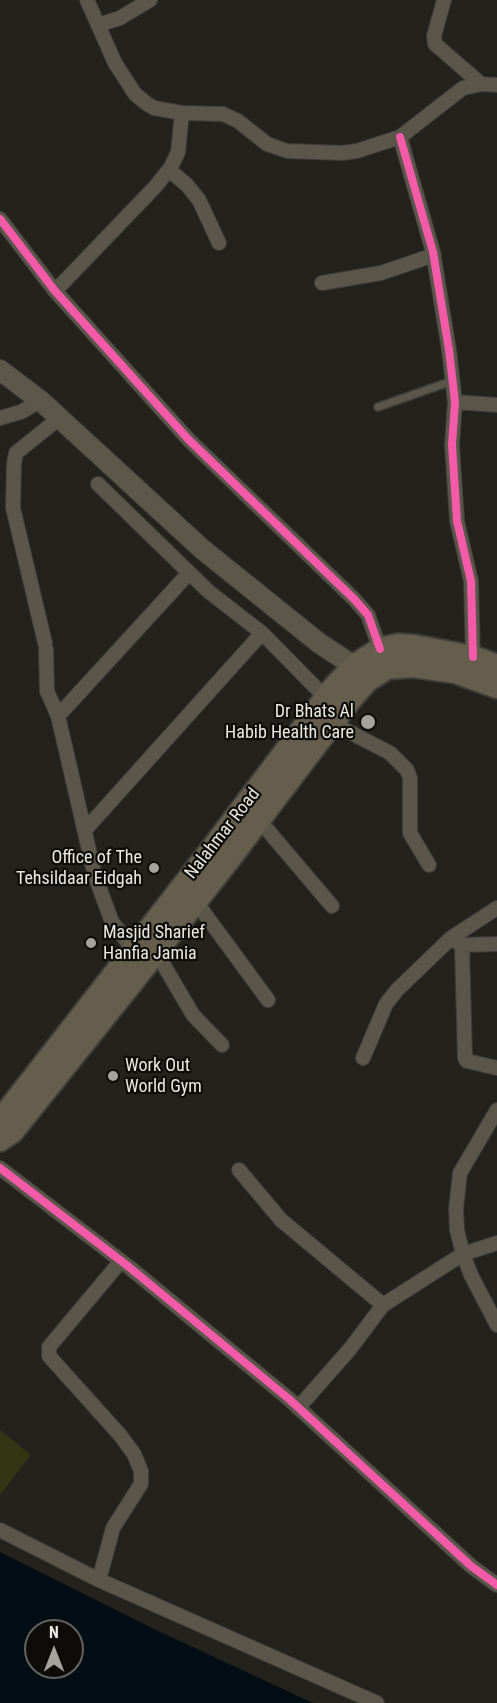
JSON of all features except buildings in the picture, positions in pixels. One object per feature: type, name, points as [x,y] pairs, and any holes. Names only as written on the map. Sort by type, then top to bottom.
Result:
[{"type":"main road","name":"Nalahmar Road","points":[[0,1140],[12,1132],[196,902],[332,723],[361,673],[380,649],[398,645],[414,646],[473,657],[497,666]]},
{"type":"main road","name":"Nalahmar Road","points":[[0,1121],[326,698],[361,673],[413,666],[455,672],[497,687]]},
{"type":"street","points":[[87,0],[115,63],[135,94],[154,108],[182,113],[223,114],[238,121],[267,144],[287,151],[342,153],[357,151],[400,137],[463,88],[481,84],[497,85]]},
{"type":"street","points":[[98,26],[120,18],[150,0]]},
{"type":"street","points":[[444,0],[434,36],[435,44],[481,84]]},
{"type":"street","points":[[55,291],[169,170],[178,152],[182,113]]},
{"type":"street","points":[[400,137],[434,255],[452,381],[454,402],[452,445],[457,521],[471,581],[473,657]]},
{"type":"street","points":[[169,170],[187,185],[199,200],[219,243]]},
{"type":"street","points":[[0,219],[55,291],[188,439],[354,599],[368,615],[380,649]]},
{"type":"street","points":[[322,283],[381,273],[434,255]]},
{"type":"street","points":[[0,370],[40,401],[202,549],[319,643],[361,673]]},
{"type":"street","points":[[0,418],[21,412],[40,401]]},
{"type":"street","points":[[454,402],[497,405]]},
{"type":"street","points":[[58,419],[16,453],[13,508],[45,646],[47,691],[57,716],[95,876],[112,922],[133,949]]},
{"type":"street","points":[[98,483],[208,591],[262,633],[326,698]]},
{"type":"street","points":[[57,716],[189,573]]},
{"type":"street","points":[[85,830],[262,633]]},
{"type":"street","points":[[332,723],[390,753],[407,770],[410,778],[410,833],[429,865]]},
{"type":"street","points":[[259,820],[332,906]]},
{"type":"street","points":[[196,902],[268,1000]]},
{"type":"street","points":[[363,1058],[386,1004],[397,990],[497,908]]},
{"type":"street","points":[[457,942],[497,944]]},
{"type":"street","points":[[457,942],[465,1058],[466,1061],[497,1068]]},
{"type":"street","points":[[156,952],[193,1015],[222,1045]]},
{"type":"street","points":[[497,1110],[491,1132],[460,1173],[457,1230],[471,1275],[497,1325]]},
{"type":"street","points":[[0,1168],[121,1261],[298,1408],[471,1566],[497,1585]]},
{"type":"street","points":[[239,1170],[281,1220],[383,1305]]},
{"type":"street","points":[[298,1408],[350,1348],[383,1305],[463,1254],[497,1244]]},
{"type":"street","points":[[99,1580],[113,1528],[141,1484],[141,1471],[134,1454],[120,1435],[49,1356],[49,1347],[121,1261]]},
{"type":"street","points":[[0,1530],[99,1580],[377,1703]]},
{"type":"lane","points":[[378,407],[452,381]]},
{"type":"green space","points":[[0,1430],[31,1455],[0,1495]]},
{"type":"shaded area","points":[[0,1552],[158,1631],[313,1703],[0,1703]]},
{"type":"cycle path","points":[[400,137],[433,252],[449,350],[455,402],[452,445],[457,521],[471,581],[473,657]]},
{"type":"cycle path","points":[[0,219],[55,291],[188,439],[354,599],[368,615],[380,649]]},
{"type":"cycle path","points":[[0,1168],[129,1267],[289,1399],[471,1566],[497,1585]]},
{"type":"place","name":"Dr Bhats Al Habib Health Care","points":[[368,722]]},
{"type":"place","name":"Office of The Tehsildaar Eidgah","points":[[154,868]]},
{"type":"place","name":"Masjid Sharief Hanfia Jamia","points":[[91,943]]},
{"type":"place","name":"Work Out World Gym","points":[[113,1076]]}]
